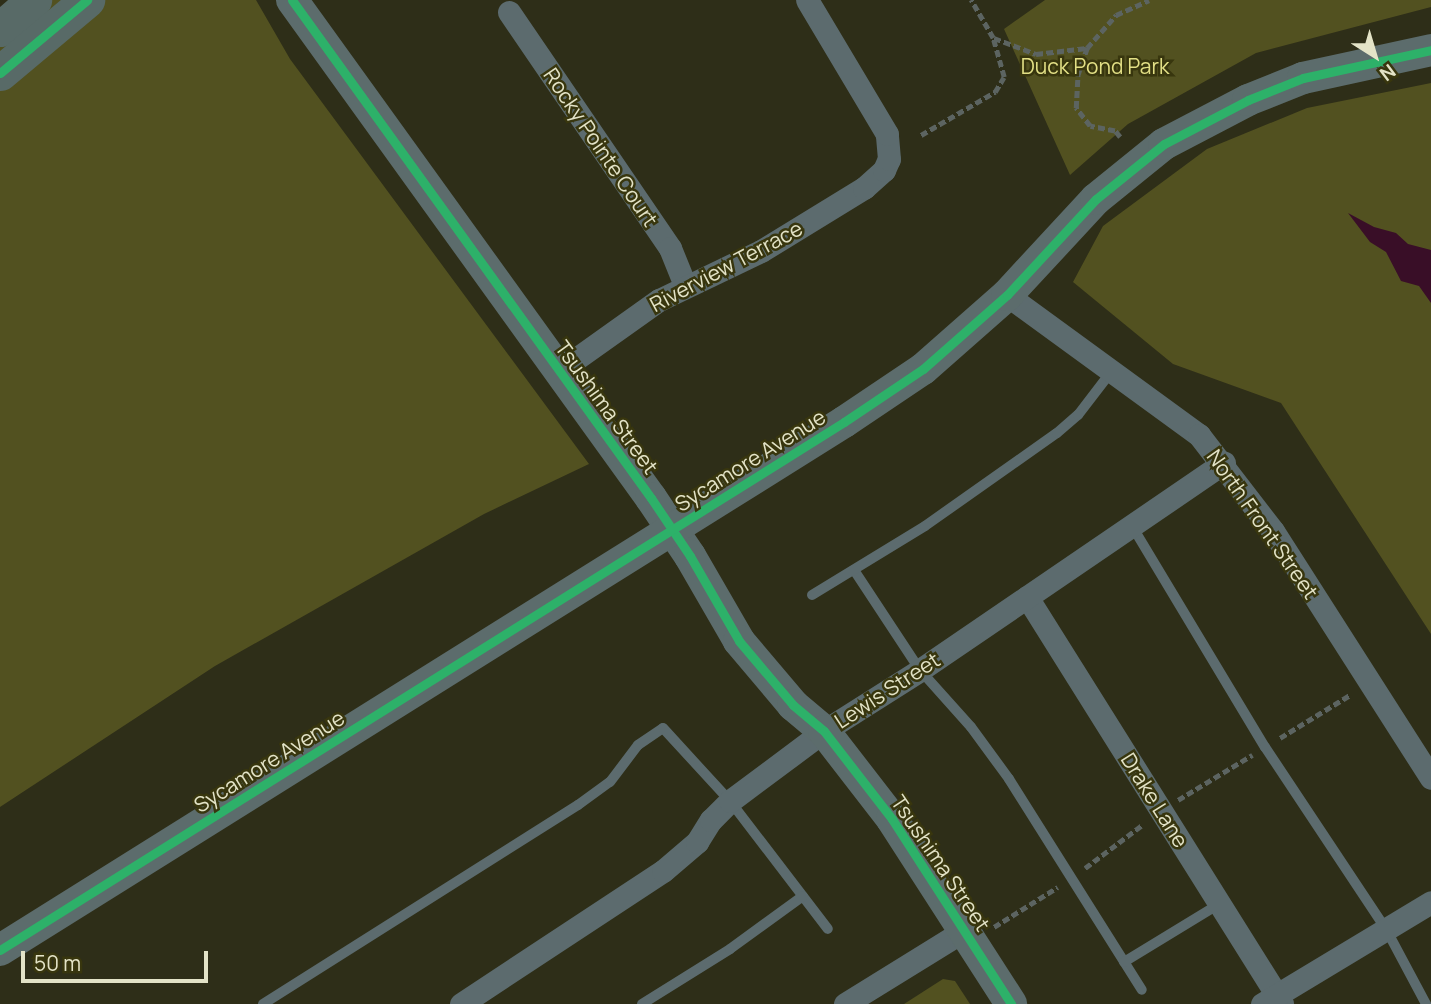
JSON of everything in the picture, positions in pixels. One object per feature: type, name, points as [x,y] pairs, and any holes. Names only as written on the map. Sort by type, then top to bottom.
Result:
[{"type":"main road","points":[[0,29],[34,0]]},
{"type":"main road","points":[[0,73],[87,0]]},
{"type":"street","name":"Tsushima Street","points":[[292,0],[672,529],[739,641],[793,705],[824,731],[892,819],[1012,1004]]},
{"type":"street","name":"Riverview Terrace","points":[[559,371],[621,325],[685,285],[761,251],[852,195],[874,180],[889,159],[890,147],[883,123],[807,0]]},
{"type":"street","name":"Rocky Pointe Court","points":[[509,12],[670,248],[685,285]]},
{"type":"street","name":"Sycamore Avenue","points":[[0,950],[923,369],[1007,295],[1096,199],[1164,144],[1248,100],[1303,78],[1431,50]]},
{"type":"street","name":"North Front Street","points":[[1007,295],[1199,435],[1224,463],[1273,531],[1431,778]]},
{"type":"street","name":"Lewis Street","points":[[461,1004],[663,871],[697,842],[712,820],[730,801],[824,731],[920,670],[1224,463]]},
{"type":"street","name":"Drake Lane","points":[[1027,597],[1219,904],[1274,1001]]},
{"type":"street","points":[[1274,1001],[1431,902]]},
{"type":"street","points":[[845,1004],[965,930]]},
{"type":"lane","points":[[812,595],[948,511],[1014,461],[1057,433],[1078,415],[1111,372]]},
{"type":"lane","points":[[1132,526],[1265,747],[1386,929],[1426,1004]]},
{"type":"lane","points":[[854,570],[920,670],[971,727],[1009,779],[1142,990]]},
{"type":"lane","points":[[262,1004],[578,805],[610,782],[638,745],[663,728],[730,801],[828,929]]},
{"type":"lane","points":[[642,1004],[730,949],[803,896]]},
{"type":"lane","points":[[1124,962],[1219,904]]},
{"type":"path","points":[[921,135],[995,92],[1004,77],[993,38],[971,0]]},
{"type":"path","points":[[1119,137],[1115,131],[1090,126],[1076,108],[1078,74],[1087,48],[1116,15],[1149,0]]},
{"type":"path","points":[[993,38],[1035,54],[1087,48]]},
{"type":"green space","points":[[37,0],[256,0],[290,59],[589,464],[484,514],[215,666],[0,807],[0,33]]},
{"type":"green space","name":"Duck Pond Park","points":[[1045,0],[1431,0],[1431,7],[1256,53],[1128,124],[1070,175],[1004,29]]},
{"type":"green space","points":[[1431,83],[1431,634],[1281,403],[1173,364],[1073,282],[1103,226],[1207,149],[1307,108]]},
{"type":"green space","points":[[943,979],[955,981],[970,1004],[904,1004]]},
{"type":"shaded area","points":[[1348,213],[1374,227],[1396,233],[1408,244],[1431,250],[1431,303],[1419,286],[1401,281],[1386,252],[1370,242]]},
{"type":"cycle path","points":[[0,73],[87,0]]},
{"type":"cycle path","points":[[292,0],[651,498],[690,556],[739,641],[793,705],[824,731],[892,819],[1011,1004]]},
{"type":"cycle path","points":[[0,950],[844,422],[923,369],[1007,295],[1096,199],[1164,144],[1248,100],[1303,78],[1431,50]]}]
